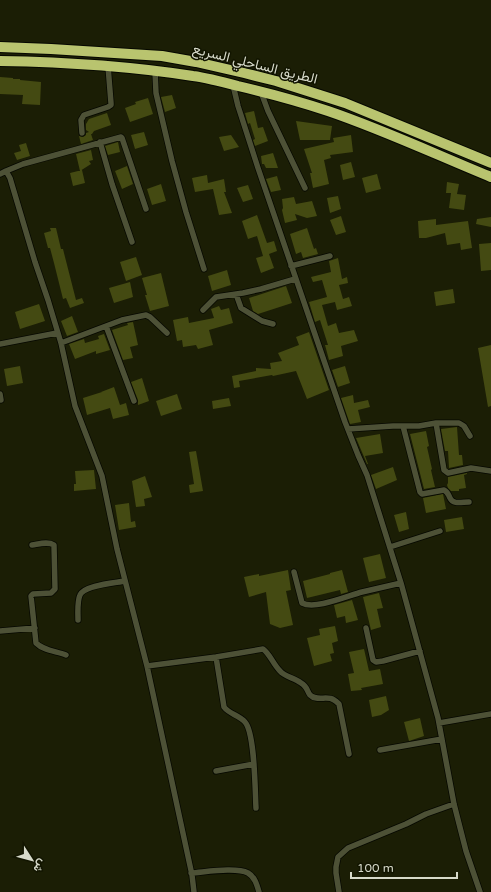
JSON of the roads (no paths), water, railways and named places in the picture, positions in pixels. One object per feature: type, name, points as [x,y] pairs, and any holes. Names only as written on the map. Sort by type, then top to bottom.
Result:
[{"type":"highway","name":"الطريق الساحلي السريع","points":[[0,47],[162,56],[250,74],[346,103],[491,163]]},
{"type":"highway","name":"الطريق الساحلي السريع","points":[[0,61],[49,62],[130,68],[194,76],[261,91],[306,104],[384,132],[491,177]]},
{"type":"street","points":[[82,134],[81,120],[84,115],[108,107],[111,103],[108,66]]},
{"type":"street","points":[[155,71],[156,93],[172,161],[204,269]]},
{"type":"street","points":[[233,85],[251,147],[295,279],[348,429],[367,475],[402,583],[439,724],[454,804],[466,852],[480,892]]},
{"type":"street","points":[[261,91],[268,111],[306,188]]},
{"type":"street","points":[[0,174],[23,164],[120,137],[122,138],[146,209]]},
{"type":"street","points":[[100,142],[114,190],[132,242]]},
{"type":"street","points":[[6,171],[10,178],[61,343],[75,406],[102,476],[117,549],[147,666],[194,892]]},
{"type":"street","points":[[291,266],[330,256]]},
{"type":"street","points":[[203,310],[216,297],[261,289],[295,279]]},
{"type":"street","points":[[236,294],[242,308],[252,316],[273,324]]},
{"type":"street","points":[[61,343],[122,320],[146,315],[150,317],[167,334]]},
{"type":"street","points":[[106,326],[134,401]]},
{"type":"street","points":[[0,344],[57,333]]},
{"type":"street","points":[[348,429],[459,423],[464,426],[470,436]]},
{"type":"street","points":[[436,424],[444,470],[448,472],[471,468],[491,471]]},
{"type":"street","points":[[402,426],[420,492],[422,494],[444,490],[447,491],[451,500],[454,502],[469,502]]},
{"type":"street","points":[[390,547],[440,531]]},
{"type":"street","points":[[32,545],[49,543],[54,545],[55,589],[51,593],[35,593],[31,596],[36,643],[43,648],[66,655]]},
{"type":"street","points":[[294,572],[302,603],[306,605],[324,603],[361,592],[402,583]]},
{"type":"street","points":[[78,620],[79,599],[81,593],[91,588],[125,581]]},
{"type":"street","points":[[0,631],[35,628]]},
{"type":"street","points":[[366,628],[373,660],[376,662],[420,651]]},
{"type":"street","points":[[147,666],[263,649],[279,670],[283,674],[302,683],[307,688],[310,696],[317,699],[333,699],[338,704],[349,754]]},
{"type":"street","points":[[216,657],[224,707],[245,722],[248,727],[253,747],[256,808]]},
{"type":"street","points":[[439,724],[491,714]]},
{"type":"street","points":[[380,750],[442,739]]},
{"type":"street","points":[[216,771],[254,764]]},
{"type":"street","points":[[340,892],[336,867],[338,857],[348,848],[426,814],[454,804]]},
{"type":"street","points":[[191,872],[239,870],[249,874],[256,882],[259,892]]}]
